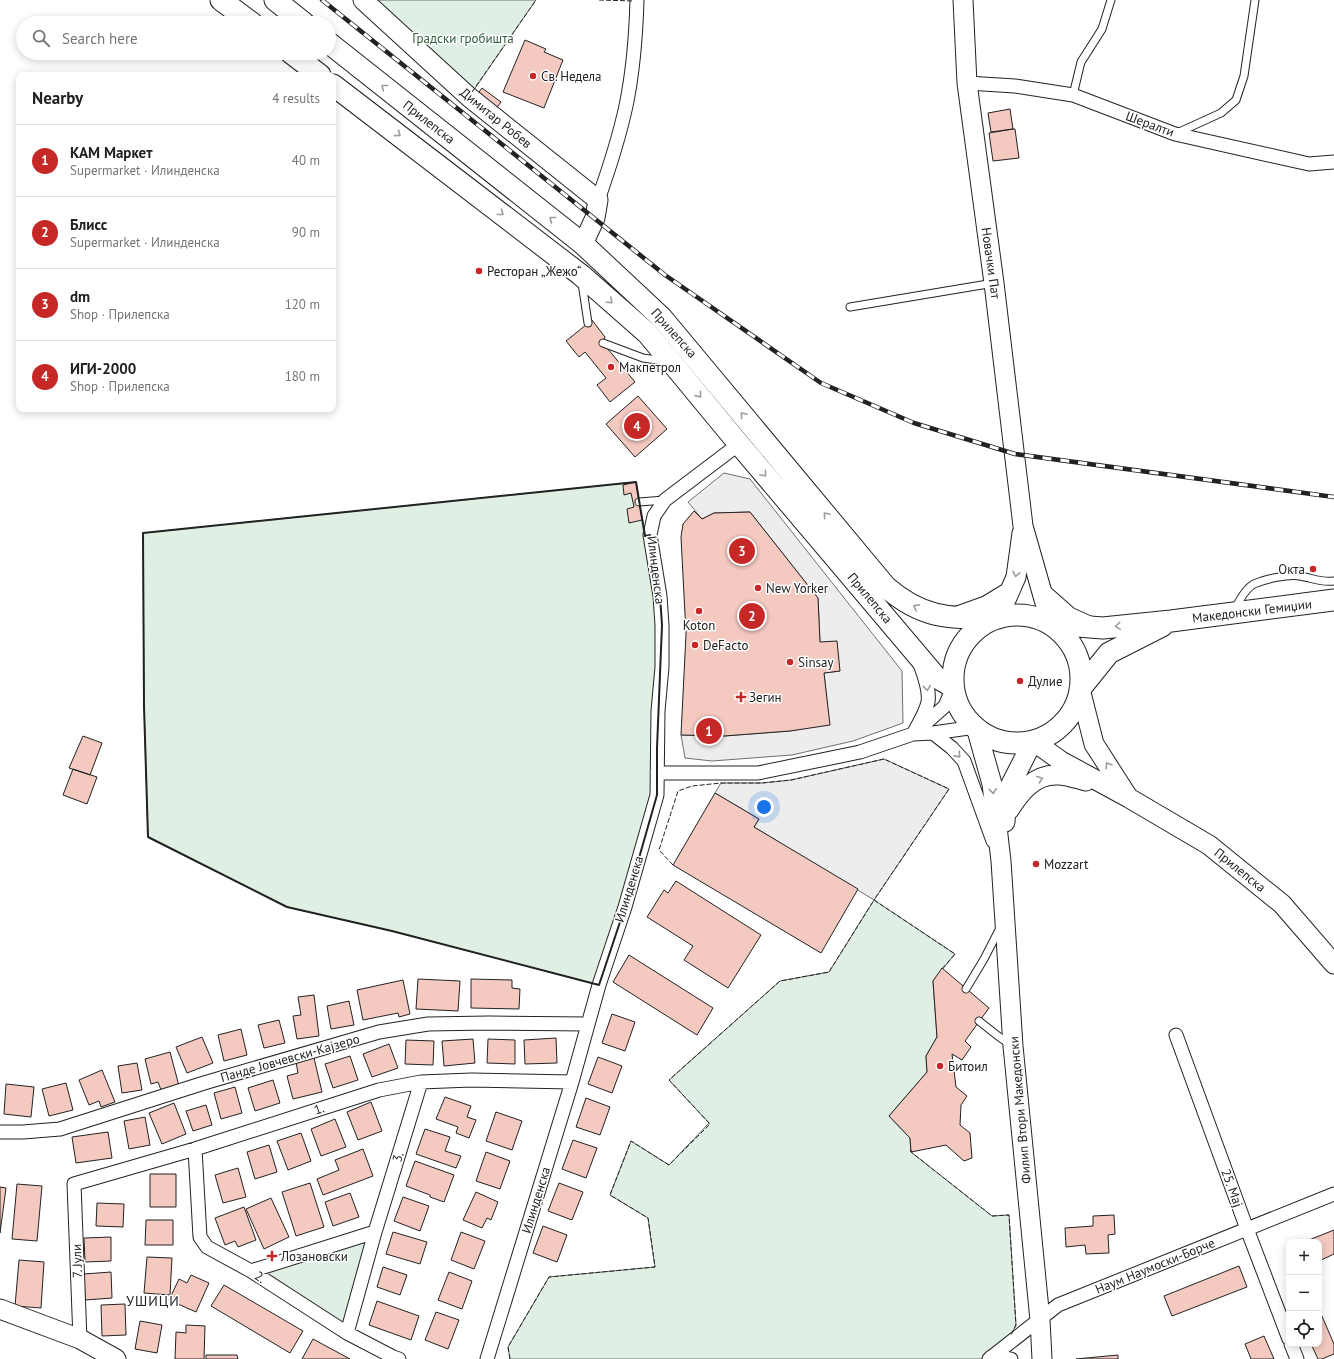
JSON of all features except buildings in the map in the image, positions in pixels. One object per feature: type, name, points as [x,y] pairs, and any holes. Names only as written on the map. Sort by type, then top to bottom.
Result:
[{"type":"main road","points":[[221,0],[243,16]]},
{"type":"main road","points":[[275,0],[295,16]]},
{"type":"main road","name":"Димитар Робев","points":[[363,0],[469,97],[598,200]]},
{"type":"main road","name":"Новачки Пат","points":[[963,0],[967,83],[994,283],[1023,526]]},
{"type":"main road","name":"Прилепска","points":[[336,49],[583,244],[662,318],[886,587],[900,598],[930,614],[953,618],[998,618]]},
{"type":"main road","points":[[300,60],[316,72]]},
{"type":"main road","name":"Прилепска","points":[[336,87],[581,275],[647,333],[936,677],[953,687]]},
{"type":"main road","points":[[583,244],[595,218],[598,200]]},
{"type":"main road","points":[[998,618],[1016,577],[1023,526]]},
{"type":"main road","points":[[1023,526],[1051,624]]},
{"type":"main road","points":[[953,618],[986,606],[1009,592]]},
{"type":"main road","points":[[1043,594],[1068,617],[1090,626]]},
{"type":"main road","name":"Македонски Гемиџии","points":[[1051,624],[1103,628],[1171,621],[1334,600]]},
{"type":"main road","points":[[1016,614],[1034,617],[1051,624],[1065,637],[1075,652],[1080,670],[1080,689],[1075,707],[1064,722],[1050,734],[1033,741],[1013,743],[993,738],[976,727],[965,716],[957,702],[953,687],[954,669],[959,652],[969,637],[982,625],[998,618],[1016,614]]},
{"type":"main road","points":[[1080,689],[1109,653],[1171,621]]},
{"type":"main road","name":"Прилепска","points":[[1080,689],[1094,744],[1129,798]]},
{"type":"main road","points":[[976,727],[992,784],[1001,861]]},
{"type":"main road","points":[[1001,861],[1007,792],[1033,741]]},
{"type":"main road","name":"Прилепска","points":[[1033,741],[1061,761],[1129,798],[1209,845],[1282,904],[1334,964]]},
{"type":"main road","points":[[1005,817],[1015,800],[1028,784],[1041,778],[1056,775],[1106,786]]},
{"type":"main road","name":"Филип Втори Македонски","points":[[1001,861],[1013,1046],[1040,1320],[1042,1359]]},
{"type":"main road","points":[[0,1309],[80,1339],[116,1359]]},
{"type":"street","points":[[598,200],[610,165],[626,106],[633,65],[637,0]]},
{"type":"street","name":"Шералти","points":[[967,83],[1015,86],[1073,95],[1175,134],[1309,164],[1334,162]]},
{"type":"street","name":"Илинденска","points":[[487,1359],[572,1082],[587,1024],[625,907],[657,795],[662,625],[660,596],[650,535],[654,516],[664,500],[739,444]]},
{"type":"street","points":[[913,734],[921,720],[928,702],[926,679],[915,651]]},
{"type":"street","points":[[913,734],[945,706],[953,687]]},
{"type":"street","points":[[657,773],[758,773],[860,752],[913,734],[933,733],[976,727]]},
{"type":"street","points":[[933,733],[952,748],[964,761],[1001,861]]},
{"type":"street","name":"Панде Јовчевски-Кајзеро","points":[[0,1132],[60,1129],[204,1083],[379,1032],[428,1024],[587,1024]]},
{"type":"street","name":"25. Мај","points":[[1176,1036],[1286,1331]]},
{"type":"street","name":"1.","points":[[74,1184],[195,1149],[379,1090],[421,1082],[471,1080],[572,1082]]},
{"type":"street","name":"3.","points":[[347,1333],[375,1232],[421,1082]]},
{"type":"street","name":"2.","points":[[195,1149],[200,1237],[207,1247],[251,1271],[347,1333],[399,1359]]},
{"type":"street","name":"7. Јули","points":[[74,1184],[80,1339]]},
{"type":"street","name":"Наум Наумоски-Борче","points":[[990,1358],[1058,1305],[1334,1194]]},
{"type":"street","points":[[251,1271],[375,1232]]},
{"type":"street","points":[[1292,1347],[1297,1359]]},
{"type":"street","points":[[990,1358],[1001,1357],[1011,1359]]},
{"type":"lane","points":[[1073,95],[1081,62],[1102,29],[1111,0]]},
{"type":"lane","points":[[1175,134],[1221,113],[1236,100],[1244,76],[1255,0]]},
{"type":"lane","points":[[581,275],[588,323]]},
{"type":"lane","points":[[850,307],[994,283]]},
{"type":"lane","points":[[603,343],[643,358],[672,363]]},
{"type":"lane","points":[[639,502],[664,500]]},
{"type":"lane","points":[[1232,613],[1239,601],[1253,585],[1283,576],[1299,576],[1325,582],[1334,581]]},
{"type":"lane","points":[[966,989],[984,959],[1004,919]]},
{"type":"lane","points":[[979,1021],[1013,1046]]},
{"type":"green space","name":"Градски гробишта","points":[[363,0],[536,0],[469,97]]},
{"type":"green space","points":[[636,482],[645,535],[660,596],[657,795],[599,985],[392,931],[287,907],[148,837],[144,706],[143,533]]},
{"type":"green space","points":[[874,900],[955,954],[933,981],[937,1037],[926,1056],[927,1072],[889,1116],[910,1138],[911,1152],[992,1216],[1009,1215],[1016,1325],[1006,1346],[989,1359],[510,1359],[508,1347],[549,1277],[655,1267],[648,1218],[610,1195],[631,1141],[669,1165],[709,1123],[669,1080],[780,981],[829,972]]},
{"type":"green space","points":[[375,1232],[347,1333],[251,1271]]},
{"type":"shaded area","points":[[724,473],[750,479],[902,671],[903,723],[853,741],[792,755],[712,761],[685,758],[681,735],[724,736],[790,731],[829,724],[824,673],[840,671],[820,642],[818,598],[750,512],[714,513],[702,519],[688,502]]},
{"type":"shaded area","points":[[884,759],[949,789],[874,900],[754,827],[759,819],[715,793],[721,783],[762,783],[791,780]]},
{"type":"railway","points":[[322,0],[665,275],[821,383],[914,423],[1015,454],[1334,497]]},
{"type":"fence","points":[[472,92],[536,0]]},
{"type":"fence","points":[[599,0],[634,1]]},
{"type":"fence","points":[[673,865],[659,850],[678,791],[692,786],[721,783],[762,783],[791,780],[884,759],[949,789],[874,900]]},
{"type":"fence","points":[[510,1359],[508,1347],[549,1277],[655,1267],[648,1218],[610,1195],[631,1141],[669,1165],[710,1124],[669,1080],[780,981],[829,972],[874,900],[955,954],[941,970]]},
{"type":"fence","points":[[911,1150],[911,1152],[992,1216],[1009,1215],[1016,1325],[1011,1335]]},
{"type":"wall","points":[[636,482],[645,536],[650,535],[660,596],[662,625],[657,748],[657,795],[625,907],[599,985],[392,931],[287,907],[148,837],[144,706],[143,533],[636,482]]},
{"type":"place","name":"Св. Недела","points":[[533,76]]},
{"type":"place","name":"Ресторан „Жежо“","points":[[479,271]]},
{"type":"place","name":"Макпетрол","points":[[611,367]]},
{"type":"place","name":"ИГИ-2000","points":[[637,426]]},
{"type":"place","name":"dm","points":[[742,551]]},
{"type":"place","name":"Окта","points":[[1313,569]]},
{"type":"place","name":"New Yorker","points":[[758,588]]},
{"type":"place","name":"Koton","points":[[699,611]]},
{"type":"place","name":"Блисс","points":[[752,616]]},
{"type":"place","name":"DeFacto","points":[[695,645]]},
{"type":"place","name":"Sinsay","points":[[790,662]]},
{"type":"place","name":"Дулие","points":[[1020,681]]},
{"type":"place","name":"Зегин","points":[[741,697]]},
{"type":"place","name":"КАМ Маркет","points":[[709,731]]},
{"type":"place","name":"Mozzart","points":[[1036,864]]},
{"type":"place","name":"Битоил","points":[[940,1066]]},
{"type":"place","name":"Лозановски","points":[[272,1256]]},
{"type":"district","name":"УШИЦИ","points":[[153,1301]]}]
